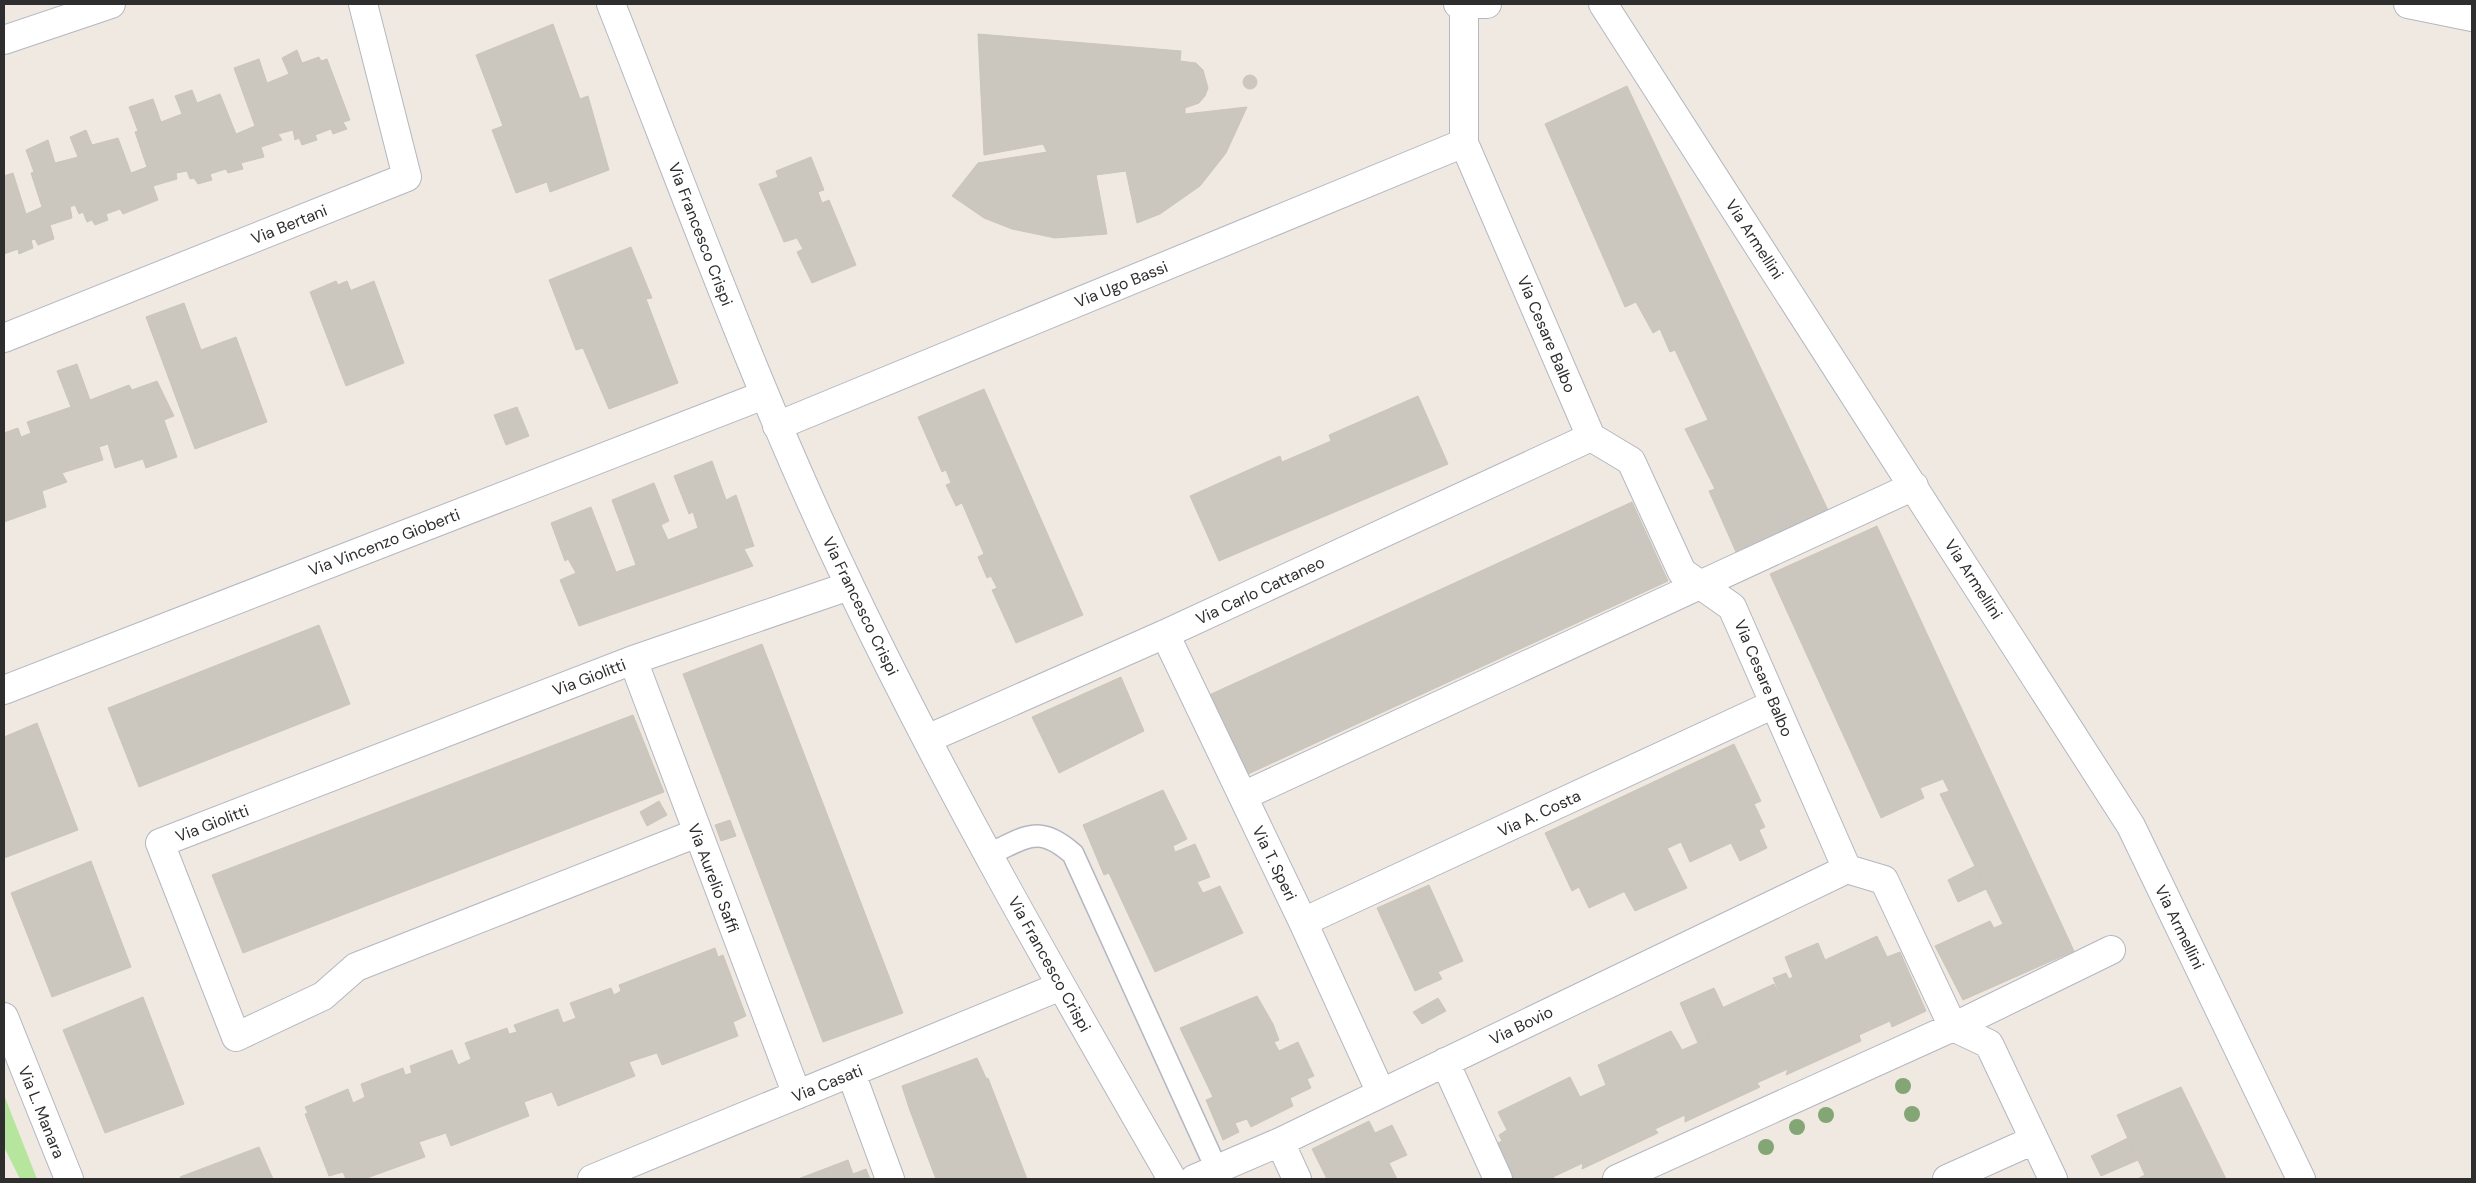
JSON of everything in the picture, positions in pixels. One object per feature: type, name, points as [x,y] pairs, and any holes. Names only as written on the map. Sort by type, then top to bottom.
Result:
[{"type":"street","points":[[4,40],[111,4]]},
{"type":"street","name":"Via Bertani","points":[[4,338],[407,177],[362,4]]},
{"type":"street","name":"Via Francesco Crispi","points":[[611,4],[764,395],[850,586],[927,740],[1061,986],[1172,1179]]},
{"type":"street","points":[[1458,4],[1487,4]]},
{"type":"street","points":[[1464,4],[1464,143]]},
{"type":"street","name":"Via Armellini","points":[[1603,4],[2131,826],[2301,1179]]},
{"type":"street","points":[[2408,4],[2472,17]]},
{"type":"street","name":"Via Ugo Bassi","points":[[777,426],[1464,143]]},
{"type":"street","name":"Via Cesare Balbo","points":[[1464,143],[1591,437],[1631,461],[1682,572],[1732,606],[1847,870]]},
{"type":"street","name":"Via Vincenzo Gioberti","points":[[4,690],[764,395]]},
{"type":"street","name":"Via Carlo Cattaneo","points":[[927,740],[1165,634],[1591,437]]},
{"type":"street","points":[[1243,796],[1914,486]]},
{"type":"street","name":"Via Giolitti","points":[[697,833],[356,968],[323,996],[236,1037],[160,843],[633,660],[850,586]]},
{"type":"street","name":"Via T. Speri","points":[[1165,634],[1303,922],[1380,1093]]},
{"type":"street","name":"Via Aurelio Saffi","points":[[633,660],[797,1095]]},
{"type":"street","name":"Via A. Costa","points":[[1303,922],[1774,704]]},
{"type":"street","points":[[1847,870],[1884,880],[1953,1027],[1989,1044],[2053,1179]]},
{"type":"street","name":"Via Bovio","points":[[1205,1174],[1280,1142],[1847,870]]},
{"type":"street","points":[[1617,1179],[1953,1027],[2110,950]]},
{"type":"street","name":"Via Casati","points":[[592,1179],[1061,986]]},
{"type":"street","name":"Via L. Manara","points":[[4,1017],[69,1179]]},
{"type":"street","points":[[1444,1062],[1498,1179]]},
{"type":"street","points":[[851,1073],[890,1179]]},
{"type":"street","points":[[1947,1179],[2034,1140]]},
{"type":"street","points":[[1280,1142],[1297,1179]]},
{"type":"lane","points":[[989,854],[1034,834],[1058,841],[1073,854],[1205,1174]]},
{"type":"green space","points":[[4,1095],[37,1179],[20,1179],[4,1147]]},
{"type":"building","points":[[553,24],[580,99],[588,96],[609,170],[550,192],[547,182],[516,193],[492,130],[503,126],[476,55]]},
{"type":"building","points":[[978,34],[1181,51],[1180,61],[1196,63],[1203,70],[1208,88],[1205,96],[1199,103],[1185,108],[1185,114],[1247,107],[1226,153],[1200,186],[1160,214],[1137,223],[1126,171],[1096,175],[1107,234],[1055,238],[1012,229],[984,218],[952,196],[978,163],[1047,152],[1043,144],[984,155]]},
{"type":"building","points":[[297,50],[302,63],[319,57],[321,61],[327,59],[350,120],[343,122],[347,129],[333,134],[331,129],[315,135],[317,140],[302,145],[299,138],[295,140],[293,130],[278,134],[282,140],[261,147],[264,157],[241,163],[243,169],[228,173],[226,169],[210,174],[212,180],[198,184],[194,178],[190,179],[187,171],[176,173],[177,179],[153,186],[158,200],[123,214],[120,209],[106,214],[108,220],[95,225],[92,220],[87,222],[83,212],[79,214],[75,205],[70,207],[72,218],[50,225],[54,239],[38,245],[35,239],[31,240],[33,248],[19,254],[18,249],[4,254],[4,176],[13,173],[26,214],[42,207],[31,173],[34,172],[26,150],[48,140],[55,163],[78,157],[70,137],[86,130],[92,145],[118,138],[131,173],[147,167],[135,132],[138,131],[129,107],[153,99],[161,122],[182,114],[175,96],[192,90],[197,103],[220,94],[236,134],[255,126],[234,68],[259,59],[267,83],[289,74],[282,58]]},
{"type":"building","points":[[1247,75],[1253,75],[1257,82],[1253,89],[1247,89],[1243,85],[1243,79]]},
{"type":"building","points":[[1627,86],[1828,510],[1736,552],[1709,491],[1715,489],[1685,429],[1708,420],[1675,350],[1670,352],[1660,329],[1653,333],[1636,302],[1625,307],[1545,124]]},
{"type":"building","points":[[811,157],[824,190],[818,192],[822,203],[829,200],[856,265],[812,283],[797,252],[803,249],[797,238],[784,242],[759,184],[778,177],[776,171]]},
{"type":"building","points":[[631,247],[652,298],[646,299],[678,383],[609,409],[583,348],[576,350],[549,280]]},
{"type":"building","points":[[336,281],[338,285],[347,281],[351,291],[315,305],[310,292]]},
{"type":"building","points":[[374,281],[404,363],[346,386],[315,305]]},
{"type":"building","points":[[184,303],[201,350],[236,337],[267,422],[195,449],[146,317]]},
{"type":"building","points":[[77,364],[90,400],[129,385],[132,390],[157,381],[174,416],[164,420],[177,457],[146,468],[143,459],[115,468],[108,444],[99,447],[103,460],[62,473],[67,482],[42,491],[46,507],[4,522],[4,433],[18,428],[21,437],[31,433],[27,422],[71,407],[57,371]]},
{"type":"building","points":[[984,389],[1083,615],[1016,643],[992,590],[997,588],[991,576],[987,578],[978,557],[984,554],[962,503],[956,506],[946,485],[951,483],[946,470],[942,472],[918,417]]},
{"type":"building","points":[[1418,396],[1448,464],[1219,561],[1190,496],[1280,456],[1282,462],[1331,441],[1329,435]]},
{"type":"building","points":[[517,407],[529,436],[506,445],[494,415]]},
{"type":"building","points":[[712,461],[726,500],[736,495],[754,546],[744,549],[753,566],[579,626],[560,580],[576,573],[568,559],[565,561],[551,523],[591,507],[616,572],[636,565],[612,500],[654,483],[669,521],[661,525],[668,540],[698,528],[693,512],[689,514],[674,476]]},
{"type":"building","points":[[1632,502],[1668,581],[1246,775],[1209,695]]},
{"type":"building","points":[[1877,526],[2074,951],[1963,1000],[1935,946],[1990,921],[1994,928],[2003,924],[1940,794],[1949,791],[1943,779],[1920,788],[1924,798],[1881,818],[1770,574]]},
{"type":"building","points":[[319,625],[350,704],[139,787],[108,708]]},
{"type":"building","points":[[762,644],[903,1013],[823,1042],[683,674]]},
{"type":"building","points":[[1121,677],[1144,731],[1059,773],[1032,717]]},
{"type":"building","points":[[633,715],[664,792],[243,953],[212,875]]},
{"type":"building","points":[[37,723],[78,830],[4,858],[4,737]]},
{"type":"building","points":[[1734,744],[1761,801],[1754,804],[1765,827],[1759,830],[1767,848],[1740,861],[1731,843],[1690,862],[1681,842],[1653,855],[1662,874],[1589,908],[1579,887],[1572,891],[1545,833]]},
{"type":"building","points":[[1163,790],[1187,839],[1173,846],[1175,852],[1195,844],[1210,877],[1197,882],[1203,893],[1220,886],[1243,933],[1155,972],[1109,873],[1104,875],[1083,825]]},
{"type":"building","points":[[659,801],[667,815],[647,826],[640,812]]},
{"type":"building","points":[[730,820],[736,836],[721,841],[715,825]]},
{"type":"building","points":[[1667,848],[1687,888],[1635,911],[1624,891],[1662,874],[1653,855]]},
{"type":"building","points":[[91,861],[131,967],[52,997],[11,893]]},
{"type":"building","points":[[1975,866],[1986,889],[1958,902],[1948,880]]},
{"type":"building","points":[[1429,885],[1463,961],[1438,972],[1442,979],[1415,991],[1377,908]]},
{"type":"building","points":[[1877,936],[1887,957],[1900,952],[1926,1011],[1892,1027],[1890,1021],[1859,1035],[1861,1041],[1786,1075],[1788,1069],[1757,1083],[1760,1087],[1685,1122],[1685,1115],[1655,1129],[1658,1133],[1582,1169],[1583,1163],[1553,1177],[1555,1179],[1512,1179],[1496,1144],[1502,1141],[1499,1135],[1507,1130],[1498,1112],[1570,1077],[1580,1097],[1606,1085],[1598,1065],[1671,1031],[1682,1050],[1709,1038],[1700,1018],[1774,984],[1784,1004],[1811,992],[1801,971]]},
{"type":"building","points":[[1818,943],[1825,960],[1801,971],[1811,992],[1784,1004],[1773,978],[1786,973],[1789,979],[1793,977],[1785,957]]},
{"type":"building","points":[[715,948],[718,957],[723,955],[746,1016],[733,1022],[738,1036],[662,1065],[657,1053],[629,1062],[635,1076],[558,1106],[552,1092],[524,1102],[529,1116],[451,1146],[446,1133],[419,1142],[425,1157],[364,1179],[346,1179],[343,1172],[329,1176],[305,1114],[308,1113],[305,1107],[348,1089],[353,1103],[365,1097],[361,1084],[403,1068],[405,1075],[412,1073],[410,1066],[452,1050],[458,1065],[471,1059],[465,1043],[507,1028],[509,1034],[517,1032],[514,1025],[558,1009],[563,1023],[576,1018],[570,1003],[611,988],[614,995],[621,991],[619,985]]},
{"type":"building","points":[[1714,988],[1723,1007],[1700,1018],[1709,1038],[1698,1043],[1680,1003]]},
{"type":"building","points":[[1257,996],[1273,1024],[1279,1040],[1274,1042],[1279,1051],[1298,1042],[1314,1076],[1307,1079],[1311,1088],[1290,1098],[1293,1106],[1251,1127],[1247,1119],[1235,1123],[1239,1132],[1223,1140],[1206,1100],[1213,1097],[1180,1028]]},
{"type":"building","points":[[143,997],[184,1104],[105,1133],[63,1030]]},
{"type":"building","points":[[1438,998],[1446,1011],[1422,1024],[1413,1012]]},
{"type":"building","points":[[977,1058],[986,1078],[909,1108],[902,1086]]},
{"type":"building","points":[[988,1078],[1027,1179],[936,1179],[909,1108]]},
{"type":"building","points":[[2181,1087],[2226,1179],[2137,1179],[2145,1175],[2117,1115]]},
{"type":"building","points":[[1369,1121],[1375,1133],[1392,1125],[1407,1155],[1389,1163],[1397,1179],[1327,1179],[1312,1149]]},
{"type":"building","points":[[2128,1138],[2138,1160],[2101,1176],[2091,1156]]},
{"type":"building","points":[[259,1147],[273,1179],[181,1179],[180,1177]]},
{"type":"building","points":[[848,1160],[853,1174],[866,1169],[870,1179],[798,1179]]}]
